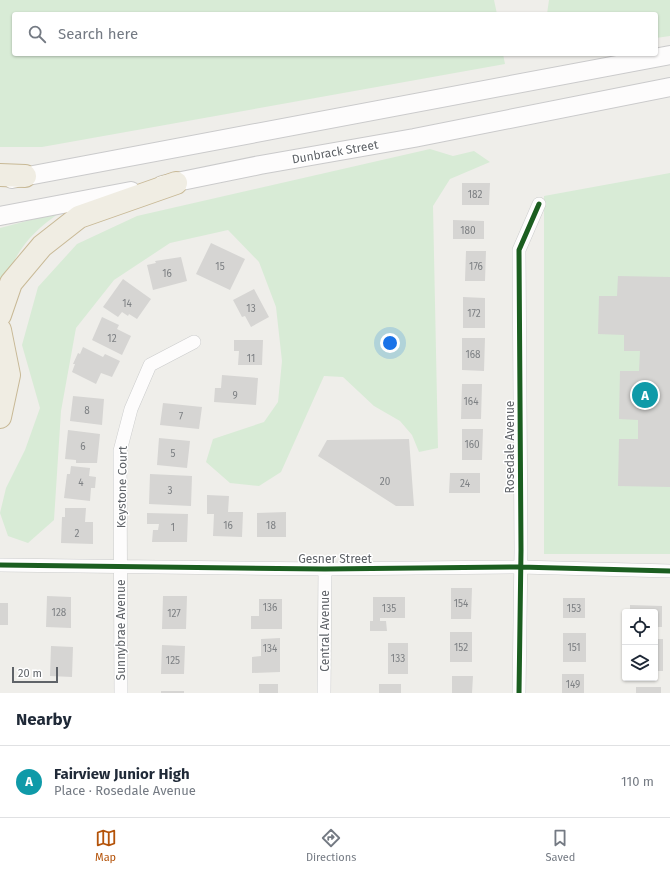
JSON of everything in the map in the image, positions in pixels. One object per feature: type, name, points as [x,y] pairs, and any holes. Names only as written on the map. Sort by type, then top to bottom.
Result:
[{"type":"highway","points":[[0,175],[25,176]]},
{"type":"highway","points":[[0,315],[11,283],[42,246],[79,217],[176,183]]},
{"type":"highway","points":[[0,330],[9,375],[0,417]]},
{"type":"main road","points":[[0,181],[670,55]]},
{"type":"main road","name":"Dunbrack Street","points":[[0,216],[176,183],[260,165],[422,137],[670,87]]},
{"type":"street","name":"Rosedale Avenue","points":[[519,693],[519,250],[539,204]]},
{"type":"street","name":"Keystone Court","points":[[121,568],[120,451],[131,409],[150,365],[194,342]]},
{"type":"street","name":"Gesner Street","points":[[0,565],[121,568],[325,569],[520,567],[670,571]]},
{"type":"street","name":"Sunnybrae Avenue","points":[[121,568],[121,693]]},
{"type":"street","name":"Central Avenue","points":[[324,693],[325,569]]},
{"type":"green space","points":[[0,0],[494,0],[497,12],[12,12],[12,56],[503,56],[505,64],[42,147],[0,147]]},
{"type":"green space","points":[[549,0],[670,0],[670,36],[658,38],[658,12],[547,12]]},
{"type":"green space","points":[[430,149],[453,156],[474,151],[490,162],[450,179],[433,206],[438,448],[419,452],[412,435],[400,421],[374,406],[343,377],[324,376],[281,472],[259,486],[230,483],[206,462],[213,439],[264,422],[278,402],[282,361],[276,307],[259,262],[228,230],[170,243],[114,280],[76,328],[61,411],[54,520],[28,543],[8,536],[0,513],[6,488],[25,450],[40,408],[22,345],[38,287],[77,244],[137,216]]},
{"type":"green space","points":[[670,173],[670,554],[544,554],[544,196]]},
{"type":"green space","points":[[61,212],[37,230],[21,250],[9,272],[0,301],[0,228]]},
{"type":"building","points":[[462,183],[490,183],[489,205],[462,205]]},
{"type":"building","points":[[453,220],[484,221],[484,239],[453,239]]},
{"type":"building","points":[[211,243],[245,259],[230,290],[196,274]]},
{"type":"building","points":[[466,251],[486,251],[485,281],[465,281]]},
{"type":"building","points":[[181,257],[187,281],[153,290],[147,265],[156,263],[155,261]]},
{"type":"building","points":[[618,276],[670,277],[670,487],[618,486],[619,439],[638,439],[638,420],[619,419],[620,371],[639,371],[640,351],[624,351],[624,335],[598,334],[599,296],[617,296]]},
{"type":"building","points":[[123,279],[151,299],[137,319],[122,312],[118,317],[103,307]]},
{"type":"building","points":[[254,289],[269,317],[251,327],[245,316],[242,317],[233,300]]},
{"type":"building","points":[[463,297],[485,298],[485,328],[463,328]]},
{"type":"building","points":[[102,317],[119,325],[117,329],[131,336],[122,355],[92,340]]},
{"type":"building","points":[[462,338],[485,338],[484,371],[462,370]]},
{"type":"building","points":[[234,340],[263,340],[262,365],[238,365],[239,351],[234,351]]},
{"type":"building","points":[[83,347],[103,357],[105,354],[120,361],[112,377],[101,373],[96,384],[72,372],[75,364],[73,364],[78,353],[80,354]]},
{"type":"building","points":[[222,375],[258,378],[256,405],[214,402],[215,388],[221,388]]},
{"type":"building","points":[[462,384],[482,384],[481,419],[461,419]]},
{"type":"building","points":[[73,396],[104,399],[102,425],[70,421]]},
{"type":"building","points":[[163,403],[202,407],[199,429],[160,425]]},
{"type":"building","points":[[462,429],[483,429],[482,460],[462,460]]},
{"type":"building","points":[[68,430],[100,434],[97,463],[76,463],[76,460],[65,459]]},
{"type":"building","points":[[159,438],[190,441],[187,468],[157,465]]},
{"type":"building","points":[[409,439],[414,506],[396,506],[318,456],[327,440]]},
{"type":"building","points":[[71,466],[90,468],[89,476],[96,477],[95,488],[91,488],[90,501],[64,498],[67,474],[70,474]]},
{"type":"building","points":[[450,473],[480,473],[480,493],[449,493]]},
{"type":"building","points":[[150,474],[192,476],[191,506],[149,504]]},
{"type":"building","points":[[207,495],[229,496],[228,512],[243,512],[242,537],[213,536],[214,514],[207,514]]},
{"type":"building","points":[[65,508],[86,508],[85,522],[93,522],[93,544],[61,543],[62,517],[65,517]]},
{"type":"building","points":[[286,512],[286,537],[257,537],[257,513]]},
{"type":"building","points":[[147,513],[188,514],[187,542],[152,542],[153,530],[158,530],[159,524],[147,524]]},
{"type":"building","points":[[451,588],[472,588],[471,619],[451,619]]},
{"type":"building","points":[[47,596],[71,597],[71,628],[46,627]]},
{"type":"building","points":[[163,596],[187,596],[186,629],[162,629]]},
{"type":"building","points":[[373,597],[405,597],[405,618],[380,618],[380,621],[386,621],[387,631],[370,631],[370,621],[373,621]]},
{"type":"building","points":[[563,598],[585,598],[585,618],[563,618]]},
{"type":"building","points":[[259,599],[282,599],[282,629],[251,629],[251,616],[259,616]]},
{"type":"building","points":[[0,603],[8,603],[8,625],[0,625]]},
{"type":"building","points":[[630,605],[662,606],[662,627],[658,627],[658,609],[630,609]]},
{"type":"building","points":[[450,632],[472,632],[472,662],[450,662]]},
{"type":"building","points":[[563,633],[586,633],[586,662],[563,662]]},
{"type":"building","points":[[280,638],[280,672],[252,673],[252,657],[261,656],[261,639]]},
{"type":"building","points":[[658,639],[663,639],[663,671],[658,671]]},
{"type":"building","points":[[388,643],[408,643],[408,674],[388,674]]},
{"type":"building","points":[[162,645],[185,646],[184,674],[161,674]]},
{"type":"building","points":[[51,646],[73,647],[72,677],[50,676]]},
{"type":"building","points":[[562,674],[584,674],[584,693],[562,693]]},
{"type":"building","points":[[452,676],[473,676],[472,693],[452,693]]},
{"type":"building","points":[[259,684],[278,684],[278,693],[259,693]]},
{"type":"building","points":[[379,684],[401,684],[401,693],[379,693]]},
{"type":"building","points":[[636,687],[661,687],[661,693],[636,693]]},
{"type":"building","points":[[161,691],[184,691],[184,693],[161,693]]},
{"type":"cycle path","points":[[519,693],[521,550],[519,250],[539,204]]},
{"type":"cycle path","points":[[0,565],[325,569],[520,567],[670,571]]},
{"type":"place","name":"Fairview Junior High","points":[[645,395]]}]
